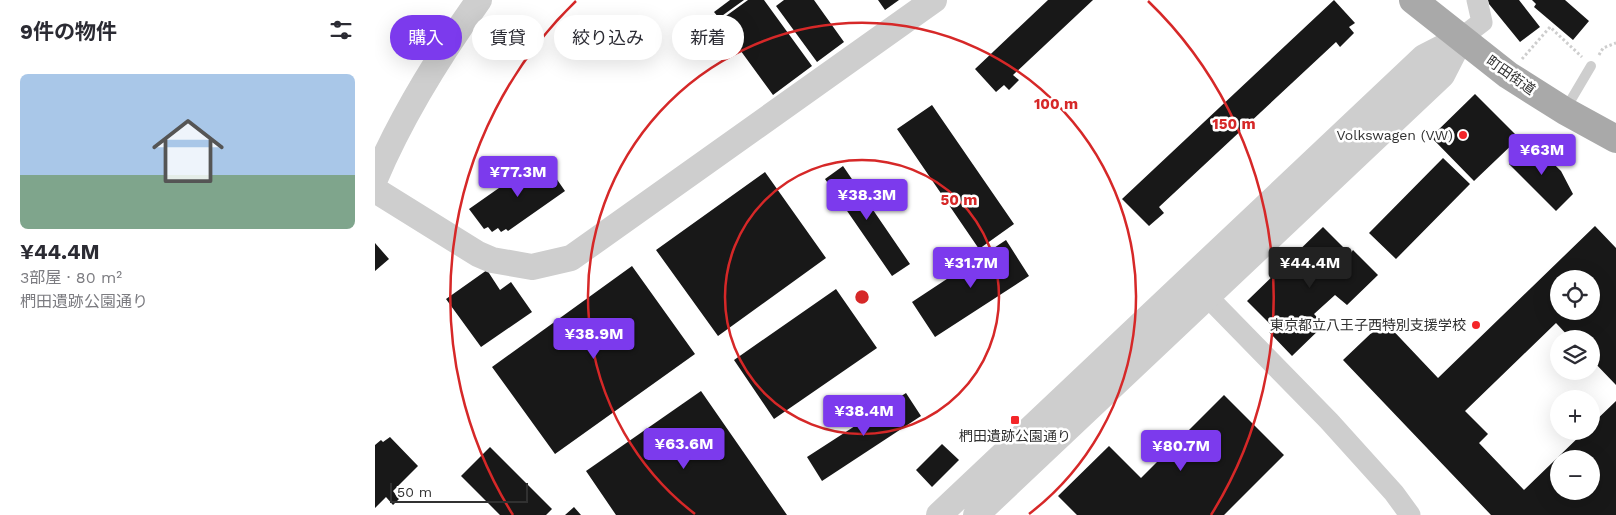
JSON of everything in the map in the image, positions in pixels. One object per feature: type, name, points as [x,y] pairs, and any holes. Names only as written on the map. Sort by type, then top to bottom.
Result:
[{"type":"main road","name":"町田街道","points":[[1413,0],[1508,74],[1565,111],[1616,139]]},
{"type":"street","points":[[375,179],[386,151],[411,107],[479,0]]},
{"type":"street","points":[[375,190],[479,254],[493,260],[532,267],[571,258],[934,0]]},
{"type":"street","points":[[976,515],[1424,57],[1461,38],[1481,22],[1477,0]]},
{"type":"street","points":[[939,515],[1198,288]]},
{"type":"street","points":[[1198,288],[1329,421],[1394,493],[1410,515]]},
{"type":"lane","points":[[1565,111],[1591,66]]},
{"type":"path","points":[[1508,74],[1550,28],[1591,66],[1603,48],[1616,44]]},
{"type":"building","points":[[730,0],[744,0],[723,15],[716,15],[714,12]]},
{"type":"building","points":[[748,0],[764,0],[812,66],[773,95],[744,55],[744,15],[727,15]]},
{"type":"building","points":[[784,0],[814,0],[844,42],[817,62],[776,6]]},
{"type":"building","points":[[878,0],[899,0],[885,10]]},
{"type":"building","points":[[1048,0],[1093,0],[1013,75],[1019,80],[1009,90],[1004,85],[996,92],[975,69]]},
{"type":"building","points":[[1334,0],[1355,23],[1349,27],[1354,33],[1340,47],[1336,42],[1159,207],[1164,213],[1149,226],[1122,199]]},
{"type":"building","points":[[1488,0],[1519,0],[1540,27],[1520,42],[1489,4]]},
{"type":"building","points":[[1532,0],[1565,0],[1589,21],[1573,40],[1534,7],[1536,4]]},
{"type":"building","points":[[1475,94],[1519,138],[1474,181],[1431,137]]},
{"type":"building","points":[[932,105],[1014,224],[979,249],[897,129]]},
{"type":"building","points":[[1531,142],[1561,171],[1573,194],[1556,211],[1509,164]]},
{"type":"building","points":[[542,158],[565,191],[508,231],[506,229],[501,232],[498,228],[492,232],[488,227],[484,229],[469,209]]},
{"type":"building","points":[[1443,158],[1470,184],[1396,259],[1369,233]]},
{"type":"building","points":[[843,166],[910,264],[892,276],[825,179]]},
{"type":"building","points":[[765,172],[826,258],[718,336],[656,250]]},
{"type":"building","points":[[1595,226],[1616,248],[1616,385],[1600,368],[1600,330],[1563,330],[1556,323],[1465,411],[1488,434],[1479,443],[1524,490],[1550,465],[1550,500],[1600,500],[1600,450],[1565,450],[1576,440],[1600,440],[1600,416],[1616,401],[1616,515],[1491,515],[1343,360],[1384,321],[1438,378]]},
{"type":"building","points":[[1323,227],[1350,254],[1353,250],[1378,275],[1347,305],[1335,295],[1314,314],[1324,325],[1292,356],[1269,332],[1273,327],[1247,301]]},
{"type":"building","points":[[1006,240],[1029,276],[935,337],[912,302]]},
{"type":"building","points":[[375,243],[389,259],[375,271]]},
{"type":"building","points":[[632,266],[695,354],[555,454],[492,367]]},
{"type":"building","points":[[487,270],[500,290],[511,282],[532,312],[481,347],[446,299]]},
{"type":"building","points":[[836,289],[877,348],[774,419],[734,360]]},
{"type":"building","points":[[701,391],[787,515],[616,515],[586,471]]},
{"type":"building","points":[[906,393],[921,416],[822,481],[807,457]]},
{"type":"building","points":[[1224,395],[1284,455],[1224,515],[1077,515],[1058,496],[1109,446],[1141,478]]},
{"type":"building","points":[[390,437],[418,466],[393,491],[399,499],[393,505],[386,497],[375,508],[375,445],[381,440],[383,442]]},
{"type":"building","points":[[942,444],[959,460],[932,487],[916,470]]},
{"type":"building","points":[[490,447],[552,509],[546,515],[500,515],[461,476]]},
{"type":"building","points":[[574,507],[581,515],[565,515]]},
{"type":"place","name":"Volkswagen (VW)","points":[[1463,135]]},
{"type":"place","name":"東京都立八王子西特別支援学校","points":[[1476,325]]},
{"type":"place","name":"椚田遺跡公園通り","points":[[1015,420]]}]
